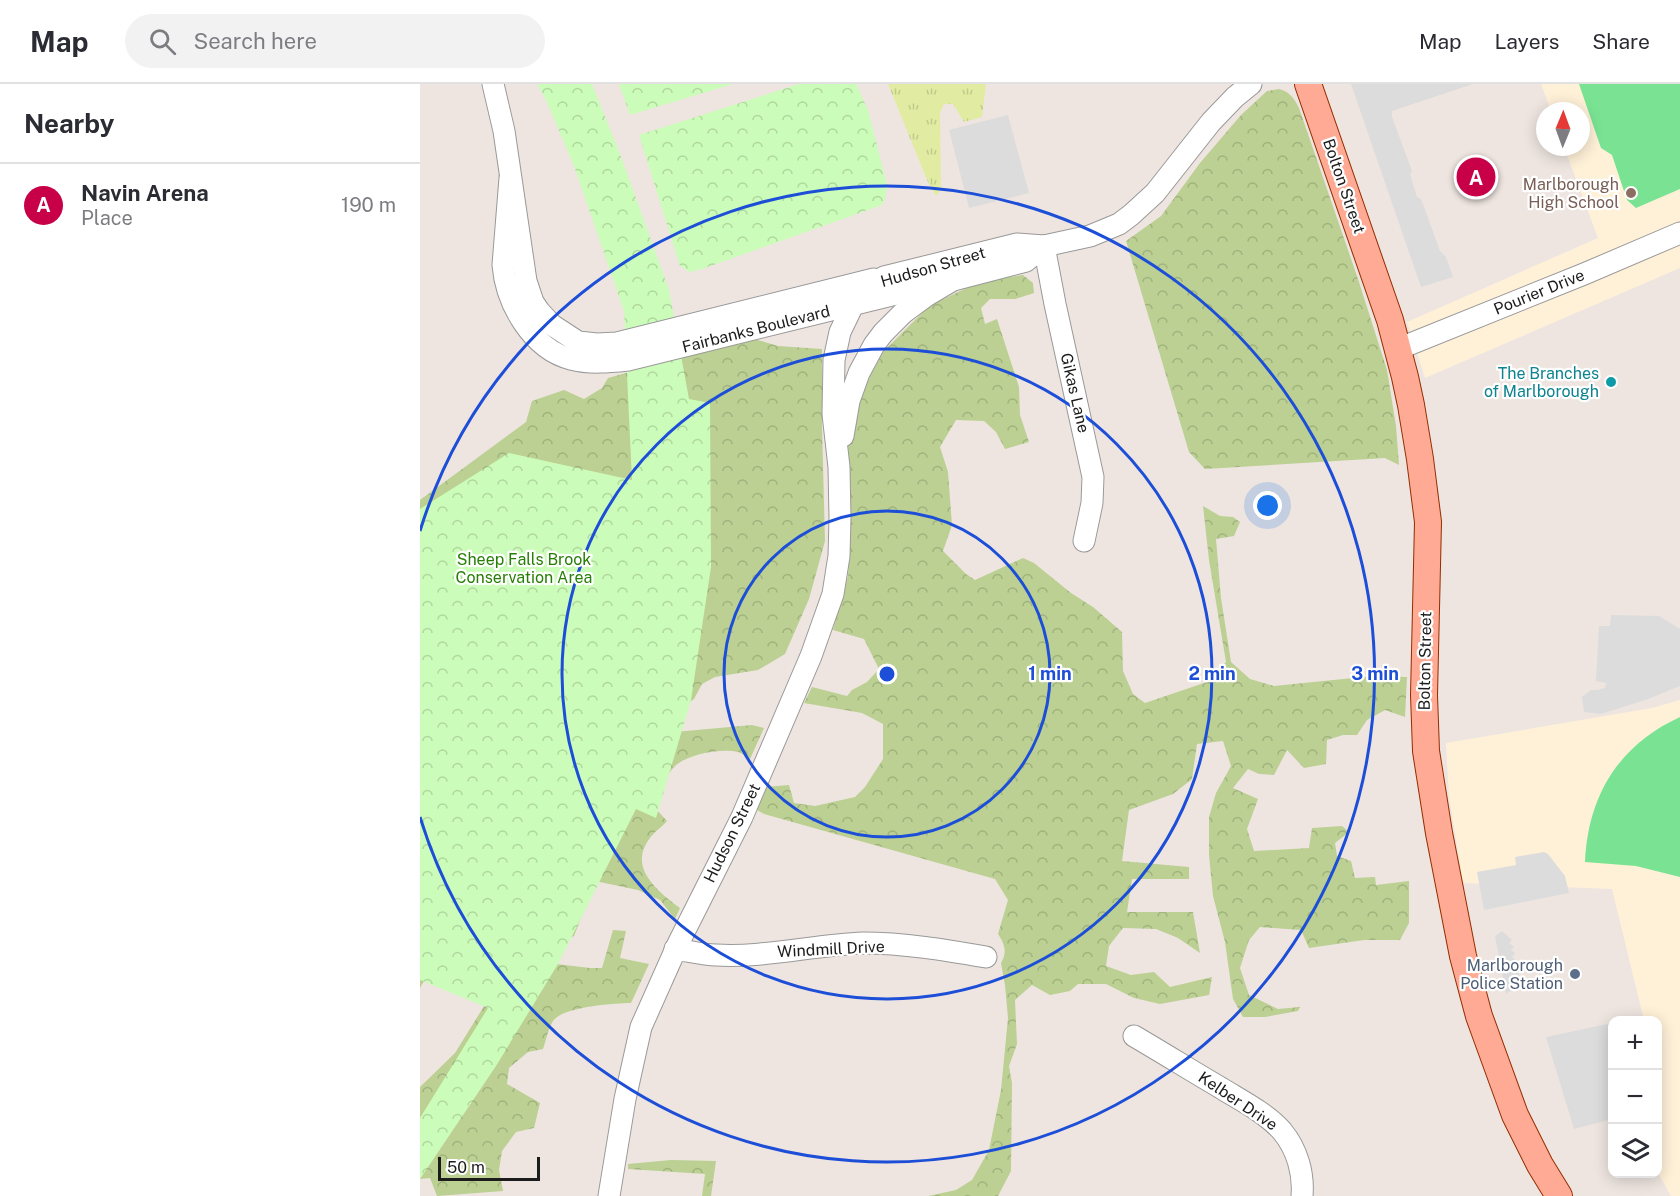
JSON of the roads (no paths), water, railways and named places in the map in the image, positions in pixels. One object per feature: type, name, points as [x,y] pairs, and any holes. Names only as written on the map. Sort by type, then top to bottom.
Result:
[{"type":"main road","name":"Bolton Street","points":[[1308,84],[1381,293],[1398,349],[1413,415],[1427,513],[1424,723],[1430,778],[1447,880],[1471,989],[1524,1136],[1559,1196]]},
{"type":"street","points":[[493,84],[504,131],[510,178],[504,278],[521,318],[539,340],[564,346]]},
{"type":"street","name":"Hudson Street","points":[[609,1196],[625,1099],[641,1027],[675,949],[742,817],[811,656],[833,594],[839,556],[839,467],[833,414],[834,360],[840,332],[853,305],[866,289],[884,277],[1017,244],[1044,246],[1090,236],[1119,224],[1169,177],[1223,109],[1251,84]]},
{"type":"street","name":"Pourier Drive","points":[[1398,349],[1584,274],[1680,232]]},
{"type":"street","name":"Hudson Street","points":[[839,467],[851,394],[874,345],[884,333],[903,313],[953,280],[1026,261],[1044,246]]},
{"type":"street","name":"Gikas Lane","points":[[1044,246],[1093,477],[1092,503],[1084,541]]},
{"type":"street","name":"Fairbanks Boulevard","points":[[884,277],[617,343],[564,346],[569,358],[590,362],[628,360],[953,280]]},
{"type":"street","name":"Windmill Drive","points":[[675,949],[716,956],[751,955],[864,943],[926,947],[986,957]]},
{"type":"street","name":"Kelber Drive","points":[[1134,1036],[1268,1118],[1282,1132],[1292,1147],[1300,1167],[1303,1184],[1302,1196]]},
{"type":"place","name":"Navin Arena","points":[[1476,177]]},
{"type":"place","name":"Marlborough High School","points":[[1631,193]]},
{"type":"place","name":"The Branches of Marlborough","points":[[1611,382]]},
{"type":"place","name":"Marlborough Police Station","points":[[1575,974]]},
{"type":"park label","name":"Sheep Falls Brook Conservation Area","points":[[524,568]]}]
